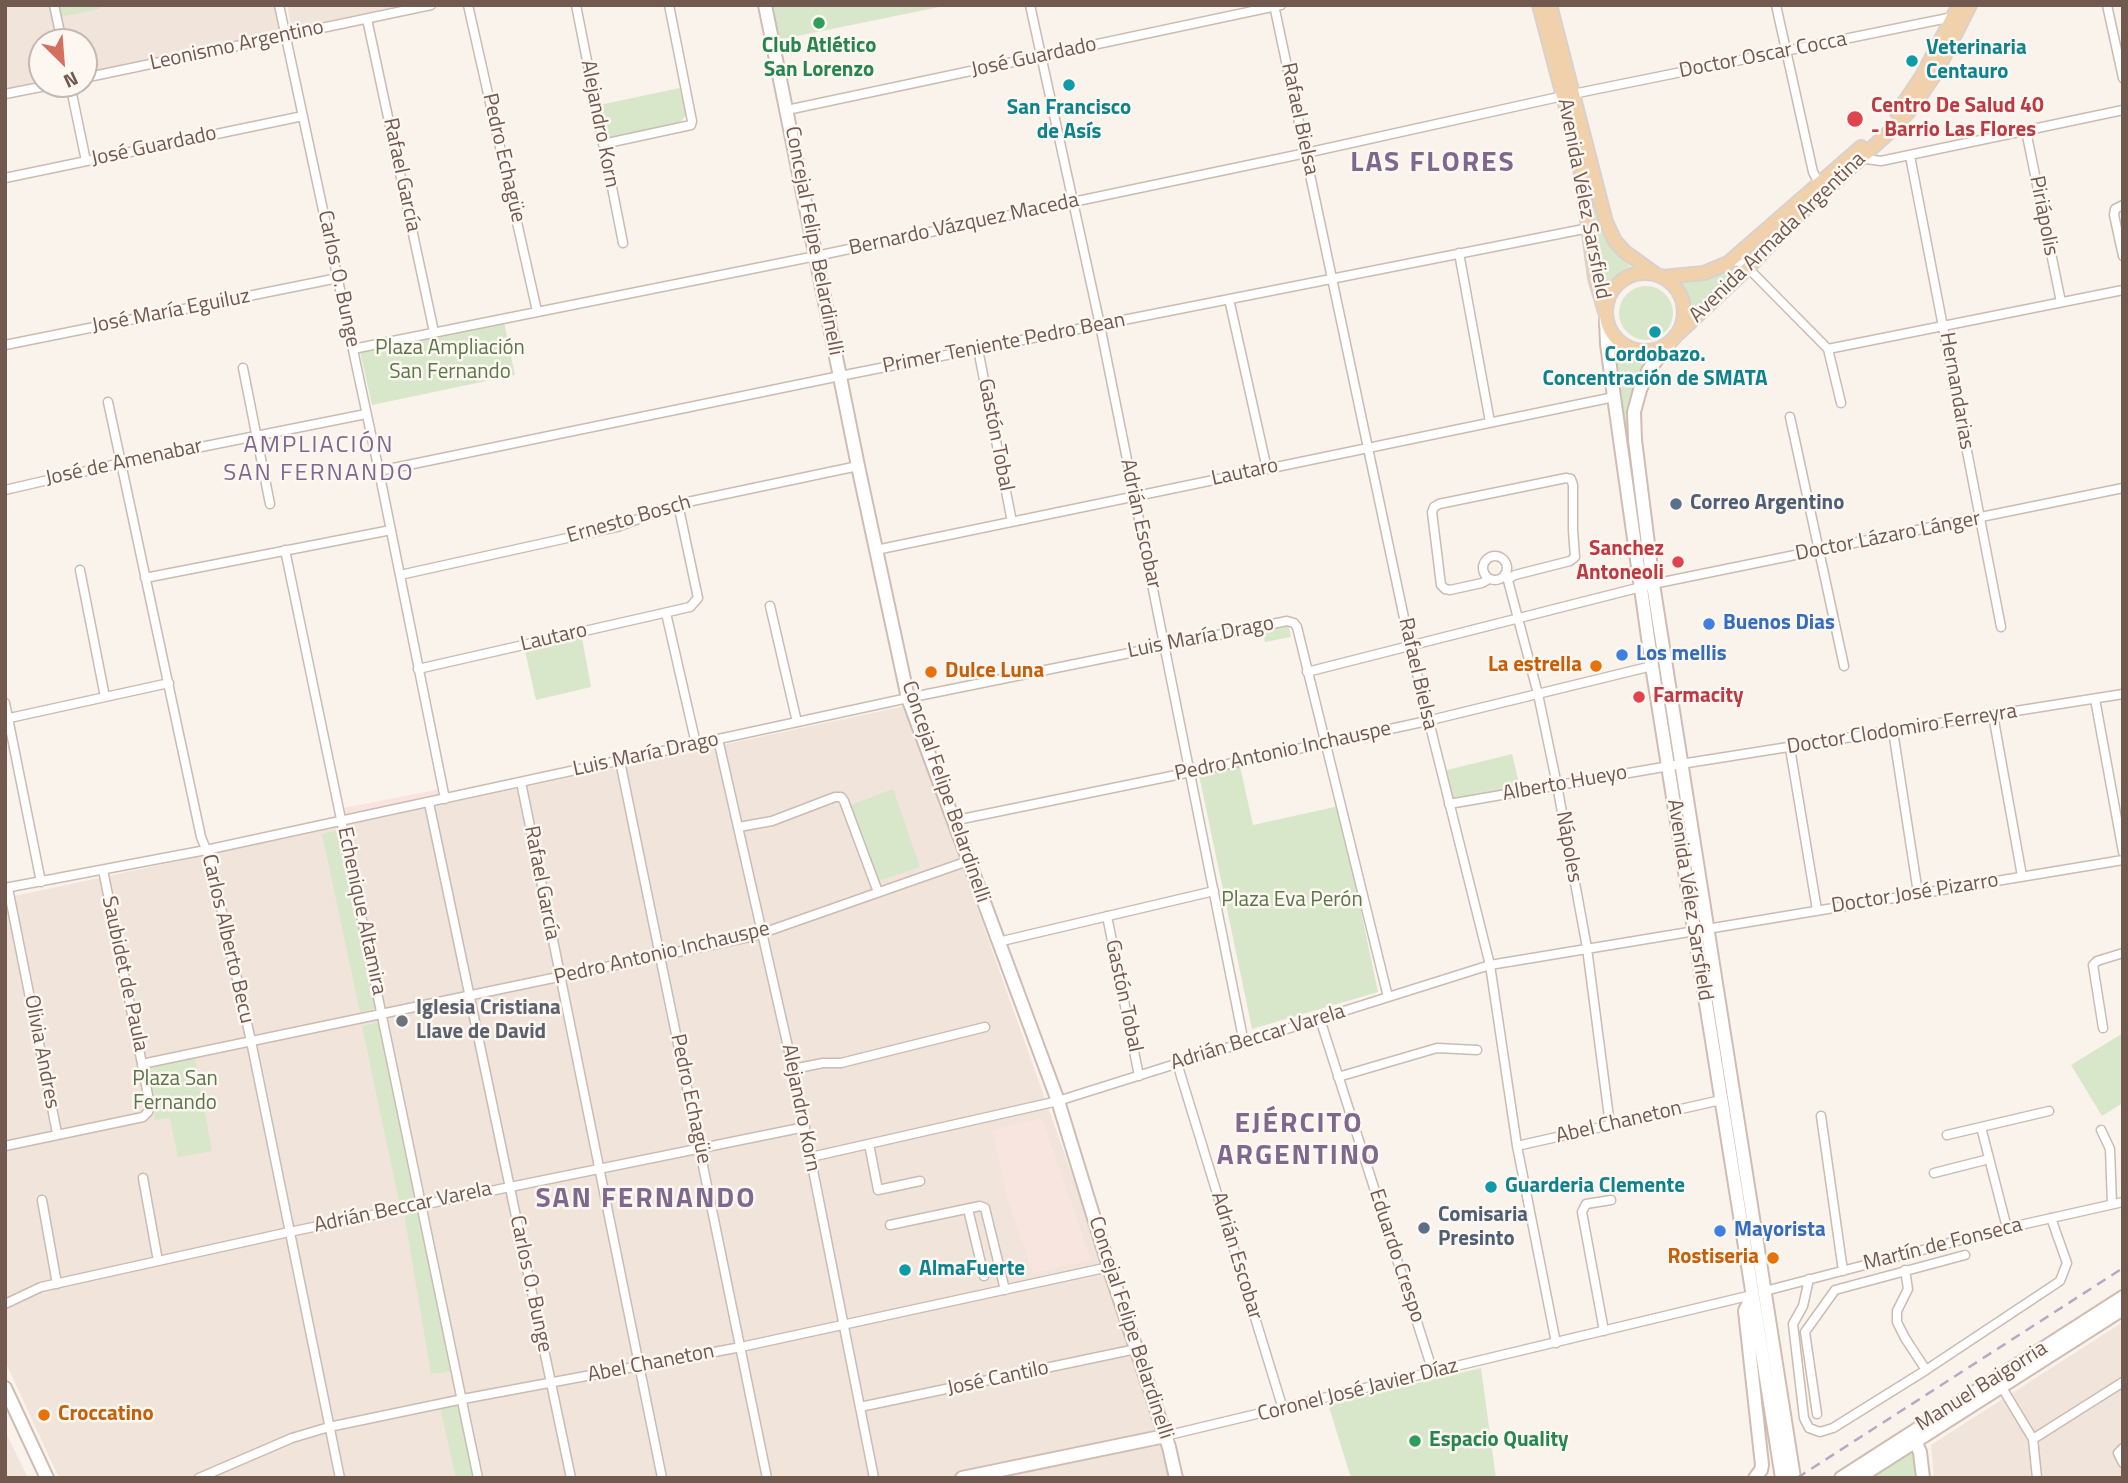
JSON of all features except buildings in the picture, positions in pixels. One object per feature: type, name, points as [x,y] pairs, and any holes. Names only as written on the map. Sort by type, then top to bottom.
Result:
[{"type":"main road","name":"Concejal Felipe Belardinelli","points":[[765,5],[908,698],[1058,1101],[1176,1478]]},
{"type":"main road","name":"Avenida Vélez Sarsfield","points":[[1539,5],[1608,228],[1625,252],[1659,276]]},
{"type":"main road","name":"Avenida Vélez Sarsfield","points":[[1550,5],[1580,167],[1595,278],[1605,316],[1614,397],[1681,764],[1721,1100],[1758,1293]]},
{"type":"main road","name":"Avenida Armada Argentina","points":[[1659,276],[1704,273],[1731,261],[1819,183],[1896,125],[1936,73],[1970,5]]},
{"type":"main road","name":"Avenida Armada Argentina","points":[[1674,337],[1748,268],[1902,107],[1922,76],[1956,11]]},
{"type":"main road","points":[[1641,274],[1659,276],[1672,284],[1682,300],[1683,318],[1674,337],[1653,351],[1634,350],[1618,341],[1605,316],[1613,289],[1625,279],[1641,274]]},
{"type":"main road","name":"Avenida Vélez Sarsfield","points":[[1674,337],[1648,371],[1634,412],[1652,666],[1667,766],[1701,929],[1785,1470],[1794,1478]]},
{"type":"main road","points":[[1756,1477],[1762,1465],[1745,1311],[1758,1293]]},
{"type":"main road","name":"Manuel Baigorria","points":[[1858,1478],[1912,1437],[2123,1297]]},
{"type":"main road","name":"Manuel Baigorria","points":[[1841,1478],[2001,1386],[2123,1309]]},
{"type":"main road","points":[[5,1388],[47,1478]]},
{"type":"main road","name":"Coronel José Javier Díaz","points":[[962,1478],[1165,1436]]},
{"type":"main road","points":[[1912,1437],[1920,1452],[1923,1478]]},
{"type":"street","points":[[54,5],[59,28]]},
{"type":"street","name":"Carlos O. Bunge","points":[[279,5],[379,471],[445,799]]},
{"type":"street","points":[[379,5],[381,16]]},
{"type":"street","name":"Leonismo Argentino","points":[[98,75],[431,5]]},
{"type":"street","name":"Pedro Echagüe","points":[[468,5],[537,311]]},
{"type":"street","name":"Alejandro Korn","points":[[576,5],[623,243]]},
{"type":"street","points":[[603,144],[691,125],[669,5]]},
{"type":"street","name":"Adrián Escobar","points":[[1030,5],[1100,325],[1244,1043]]},
{"type":"street","points":[[1776,5],[1813,172],[1819,183]]},
{"type":"street","points":[[2107,5],[2123,78]]},
{"type":"street","name":"José Guardado","points":[[787,110],[1276,6]]},
{"type":"street","name":"Rafael Bielsa","points":[[1276,6],[1410,646],[1490,965],[1517,1146],[1556,1343]]},
{"type":"street","name":"Doctor Oscar Cocca","points":[[1568,95],[1786,52],[1956,11]]},
{"type":"street","name":"Rafael García","points":[[367,19],[434,332]]},
{"type":"street","points":[[5,94],[28,89]]},
{"type":"street","name":"Bernardo Vázquez Maceda","points":[[353,349],[816,256],[1568,95]]},
{"type":"street","points":[[74,98],[86,161]]},
{"type":"street","points":[[1857,156],[1881,162],[2123,110]]},
{"type":"street","name":"José Guardado","points":[[5,178],[303,116]]},
{"type":"street","name":"Piriápolis","points":[[2026,131],[2061,302]]},
{"type":"street","name":"Hernandarias","points":[[1910,156],[1945,325],[2001,627]]},
{"type":"street","points":[[2122,206],[2116,209],[2114,215],[2123,256]]},
{"type":"street","name":"Primer Teniente Pedro Bean","points":[[379,471],[840,376],[1589,228]]},
{"type":"street","points":[[1459,253],[1490,422]]},
{"type":"street","points":[[1731,261],[1739,262],[1748,268],[1828,349],[1842,403]]},
{"type":"street","name":"José María Eguiluz","points":[[5,345],[338,278]]},
{"type":"street","points":[[1828,349],[2123,290]]},
{"type":"street","points":[[1229,299],[1267,469]]},
{"type":"street","name":"Gastón Tobal","points":[[978,349],[1012,522]]},
{"type":"street","points":[[243,368],[270,504]]},
{"type":"street","name":"Lautaro","points":[[876,550],[1614,397]]},
{"type":"street","name":"Carlos Alberto Becu","points":[[108,402],[201,837],[210,859],[251,1041],[340,1478]]},
{"type":"street","name":"José de Amenabar","points":[[5,490],[121,463],[366,414]]},
{"type":"street","points":[[1790,417],[1844,666]]},
{"type":"street","name":"Ernesto Bosch","points":[[400,575],[617,527],[678,504],[858,466]]},
{"type":"street","points":[[1571,479],[1575,557],[1570,562],[1497,580],[1489,579],[1450,590],[1441,584],[1432,512],[1434,507],[1438,504],[1571,479]]},
{"type":"street","name":"Doctor Lázaro Lánger","points":[[1647,586],[2123,488]]},
{"type":"street","name":"Lautaro","points":[[418,669],[690,607],[698,598],[678,504]]},
{"type":"street","points":[[145,578],[391,530]]},
{"type":"street","name":"Echenique Altamira","points":[[285,550],[478,1478]]},
{"type":"street","points":[[1489,579],[1482,566],[1490,556],[1498,556],[1505,561],[1507,576]]},
{"type":"street","points":[[80,570],[105,697]]},
{"type":"street","name":"Nápoles","points":[[1507,576],[1538,694],[1557,785],[1587,948],[1610,1125]]},
{"type":"street","points":[[1388,997],[1307,672],[1647,586]]},
{"type":"street","points":[[770,606],[797,722]]},
{"type":"street","points":[[666,612],[696,744]]},
{"type":"street","name":"Luis María Drago","points":[[7,888],[342,822],[908,698],[1287,621],[1297,627],[1307,672]]},
{"type":"street","name":"Pedro Antonio Inchauspe","points":[[952,821],[1325,743],[1652,666]]},
{"type":"street","points":[[7,719],[169,683]]},
{"type":"street","name":"Doctor Clodomiro Ferreyra","points":[[1681,764],[2123,695]]},
{"type":"street","points":[[2095,699],[2123,852]]},
{"type":"street","points":[[5,703],[41,882]]},
{"type":"street","points":[[1993,715],[2022,876]]},
{"type":"street","points":[[1893,731],[1918,893]]},
{"type":"street","name":"Alejandro Korn","points":[[718,739],[793,1069],[874,1478]]},
{"type":"street","points":[[1790,748],[1817,910]]},
{"type":"street","name":"Pedro Echagüe","points":[[620,761],[767,1478]]},
{"type":"street","name":"Alberto Hueyo","points":[[1449,804],[1681,764]]},
{"type":"street","name":"Rafael García","points":[[521,782],[662,1478]]},
{"type":"street","points":[[739,827],[772,821],[841,797],[878,892]]},
{"type":"street","name":"Carlos O. Bunge","points":[[429,803],[570,1478]]},
{"type":"street","name":"Doctor José Pizarro","points":[[1701,929],[2123,860]]},
{"type":"street","name":"Pedro Antonio Inchauspe","points":[[142,1064],[561,978],[763,933],[968,861]]},
{"type":"street","name":"Saubidet de Paula","points":[[57,1133],[143,1117],[150,1106],[103,870]]},
{"type":"street","name":"Olivia Andres","points":[[7,888],[57,1133]]},
{"type":"street","points":[[998,942],[1214,891]]},
{"type":"street","name":"Gastón Tobal","points":[[1107,916],[1139,1076]]},
{"type":"street","name":"Adrián Beccar Varela","points":[[811,1157],[1058,1101],[1490,965],[1701,929]]},
{"type":"street","points":[[2104,1028],[2093,968],[2097,961],[2123,953]]},
{"type":"street","name":"Eduardo Crespo","points":[[1320,1019],[1433,1372]]},
{"type":"street","points":[[793,1069],[823,1063],[841,1063],[985,1027]]},
{"type":"street","points":[[1338,1077],[1437,1048],[1477,1050]]},
{"type":"street","name":"Adrián Escobar","points":[[1177,1063],[1283,1409]]},
{"type":"street","name":"Abel Chaneton","points":[[1517,1146],[1721,1100]]},
{"type":"street","points":[[1947,1135],[2049,1111]]},
{"type":"street","points":[[1821,1116],[1843,1270]]},
{"type":"street","name":"Adrián Beccar Varela","points":[[5,1304],[41,1287],[289,1232],[805,1127]]},
{"type":"street","points":[[1981,1127],[2007,1228]]},
{"type":"street","points":[[2101,1130],[2110,1149],[2112,1204]]},
{"type":"street","points":[[5,1146],[57,1133]]},
{"type":"street","points":[[869,1144],[878,1190],[920,1181]]},
{"type":"street","points":[[1934,1173],[1989,1159]]},
{"type":"street","points":[[143,1178],[158,1261]]},
{"type":"street","points":[[42,1200],[57,1284]]},
{"type":"street","points":[[1604,1331],[1582,1212],[1586,1205],[1611,1200]]},
{"type":"street","name":"Martín de Fonseca","points":[[1758,1293],[2007,1228],[2123,1202]]},
{"type":"street","points":[[890,1225],[980,1206],[985,1208],[1005,1290]]},
{"type":"street","points":[[968,1209],[984,1276]]},
{"type":"street","points":[[1809,1279],[1803,1306],[1793,1324],[1804,1418],[1809,1428],[1820,1432],[1833,1428],[1926,1370],[2060,1281],[2067,1263],[2051,1218]]},
{"type":"street","points":[[1817,1414],[1805,1337],[1808,1325],[1835,1290],[1965,1255]]},
{"type":"street","name":"Abel Chaneton","points":[[199,1478],[292,1438],[329,1427],[741,1347],[1109,1267]]},
{"type":"street","points":[[1905,1270],[1908,1289],[1896,1317],[1905,1338],[1926,1370]]},
{"type":"street","name":"Coronel José Javier Díaz","points":[[1165,1436],[1758,1293]]},
{"type":"street","name":"José Cantilo","points":[[860,1407],[1136,1349]]},
{"type":"street","points":[[2032,1439],[2123,1382]]},
{"type":"street","points":[[2001,1386],[2032,1439],[2037,1478]]},
{"type":"street","points":[[2123,1448],[2119,1453],[2123,1463]]},
{"type":"shaded area","points":[[5,5],[275,5],[281,34],[98,71],[98,28],[28,28],[28,86],[5,91]]},
{"type":"shaded area","points":[[287,5],[411,5],[292,30]]},
{"type":"shaded area","name":"SAN FERNANDO","points":[[905,706],[1100,1253],[1163,1448],[1170,1478],[59,1478],[5,1361],[5,898]]},
{"type":"shaded area","points":[[440,789],[441,797],[347,818],[343,808]]},
{"type":"shaded area","points":[[1042,1118],[1091,1260],[1033,1273],[1008,1200],[992,1130]]},
{"type":"shaded area","points":[[2123,1322],[2123,1478],[1934,1478],[1931,1445]]},
{"type":"shaded area","points":[[5,1431],[28,1478],[5,1478]]},
{"type":"green space","points":[[58,5],[99,5],[99,9],[60,17]]},
{"type":"green space","name":"Club Atlético San Lorenzo","points":[[771,5],[949,5],[778,40]]},
{"type":"green space","points":[[680,88],[686,115],[680,123],[610,138],[606,136],[599,105]]},
{"type":"green space","points":[[1589,176],[1602,231],[1631,268],[1621,273],[1604,289]]},
{"type":"green space","points":[[1733,268],[1737,273],[1689,316],[1687,296],[1675,281],[1707,279]]},
{"type":"green space","points":[[1646,286],[1665,294],[1673,313],[1665,332],[1646,340],[1627,332],[1619,313],[1627,294]]},
{"type":"green space","name":"Plaza Ampliación San Fernando","points":[[504,322],[515,375],[372,405],[360,352]]},
{"type":"green space","points":[[1613,344],[1621,352],[1650,355],[1629,407],[1649,580],[1644,580]]},
{"type":"green space","points":[[1288,624],[1291,637],[1265,642],[1262,629]]},
{"type":"green space","points":[[582,638],[591,687],[536,700],[525,651]]},
{"type":"green space","points":[[1512,754],[1520,787],[1449,804],[1443,771]]},
{"type":"green space","name":"Plaza Eva Perón","points":[[1240,766],[1253,825],[1339,806],[1378,992],[1252,1029],[1199,775]]},
{"type":"green space","points":[[893,789],[920,867],[878,881],[851,805]]},
{"type":"green space","points":[[340,830],[377,1008],[360,1012],[322,834]]},
{"type":"green space","points":[[380,1022],[418,1202],[400,1206],[362,1026]]},
{"type":"green space","points":[[2123,1033],[2123,1103],[2102,1116],[2071,1065]]},
{"type":"green space","name":"Plaza San Fernando","points":[[195,1058],[212,1151],[178,1157],[170,1118],[155,1120],[145,1067]]},
{"type":"green space","points":[[418,1209],[455,1371],[431,1374],[404,1213]]},
{"type":"green space","name":"Espacio Quality","points":[[1481,1368],[1496,1478],[1351,1478],[1328,1404]]},
{"type":"green space","points":[[460,1405],[475,1478],[456,1478],[440,1407]]},
{"type":"green space","points":[[1915,1441],[1923,1478],[1858,1478]]},
{"type":"railway","points":[[1797,1478],[2123,1268]]},
{"type":"place","name":"Club Atlético San Lorenzo","points":[[819,23]]},
{"type":"place","name":"Veterinaria Centauro","points":[[1912,61]]},
{"type":"place","name":"San Francisco de Asís","points":[[1069,85]]},
{"type":"place","name":"Centro De Salud 40 - Barrio Las Flores","points":[[1855,119]]},
{"type":"place","name":"Cordobazo. Concentración de SMATA","points":[[1655,332]]},
{"type":"place","name":"Correo Argentino","points":[[1676,504]]},
{"type":"place","name":"Sanchez Antoneoli","points":[[1678,562]]},
{"type":"place","name":"Buenos Dias","points":[[1709,624]]},
{"type":"place","name":"Los mellis","points":[[1622,655]]},
{"type":"place","name":"La estrella","points":[[1596,666]]},
{"type":"place","name":"Dulce Luna","points":[[931,672]]},
{"type":"place","name":"Farmacity","points":[[1639,697]]},
{"type":"place","name":"Iglesia Cristiana Llave de David","points":[[402,1021]]},
{"type":"place","name":"Guarderia Clemente","points":[[1491,1187]]},
{"type":"place","name":"Comisaria Presinto","points":[[1424,1228]]},
{"type":"place","name":"Mayorista","points":[[1720,1231]]},
{"type":"place","name":"Rostiseria","points":[[1773,1258]]},
{"type":"place","name":"AlmaFuerte","points":[[905,1270]]},
{"type":"place","name":"Croccatino","points":[[44,1415]]},
{"type":"place","name":"Espacio Quality","points":[[1415,1441]]},
{"type":"district","name":"LAS FLORES","points":[[1433,164]]},
{"type":"district","name":"AMPLIACIÓN SAN FERNANDO","points":[[319,460]]},
{"type":"district","name":"EJÉRCITO ARGENTINO","points":[[1299,1141]]},
{"type":"district","name":"SAN FERNANDO","points":[[646,1200]]}]
